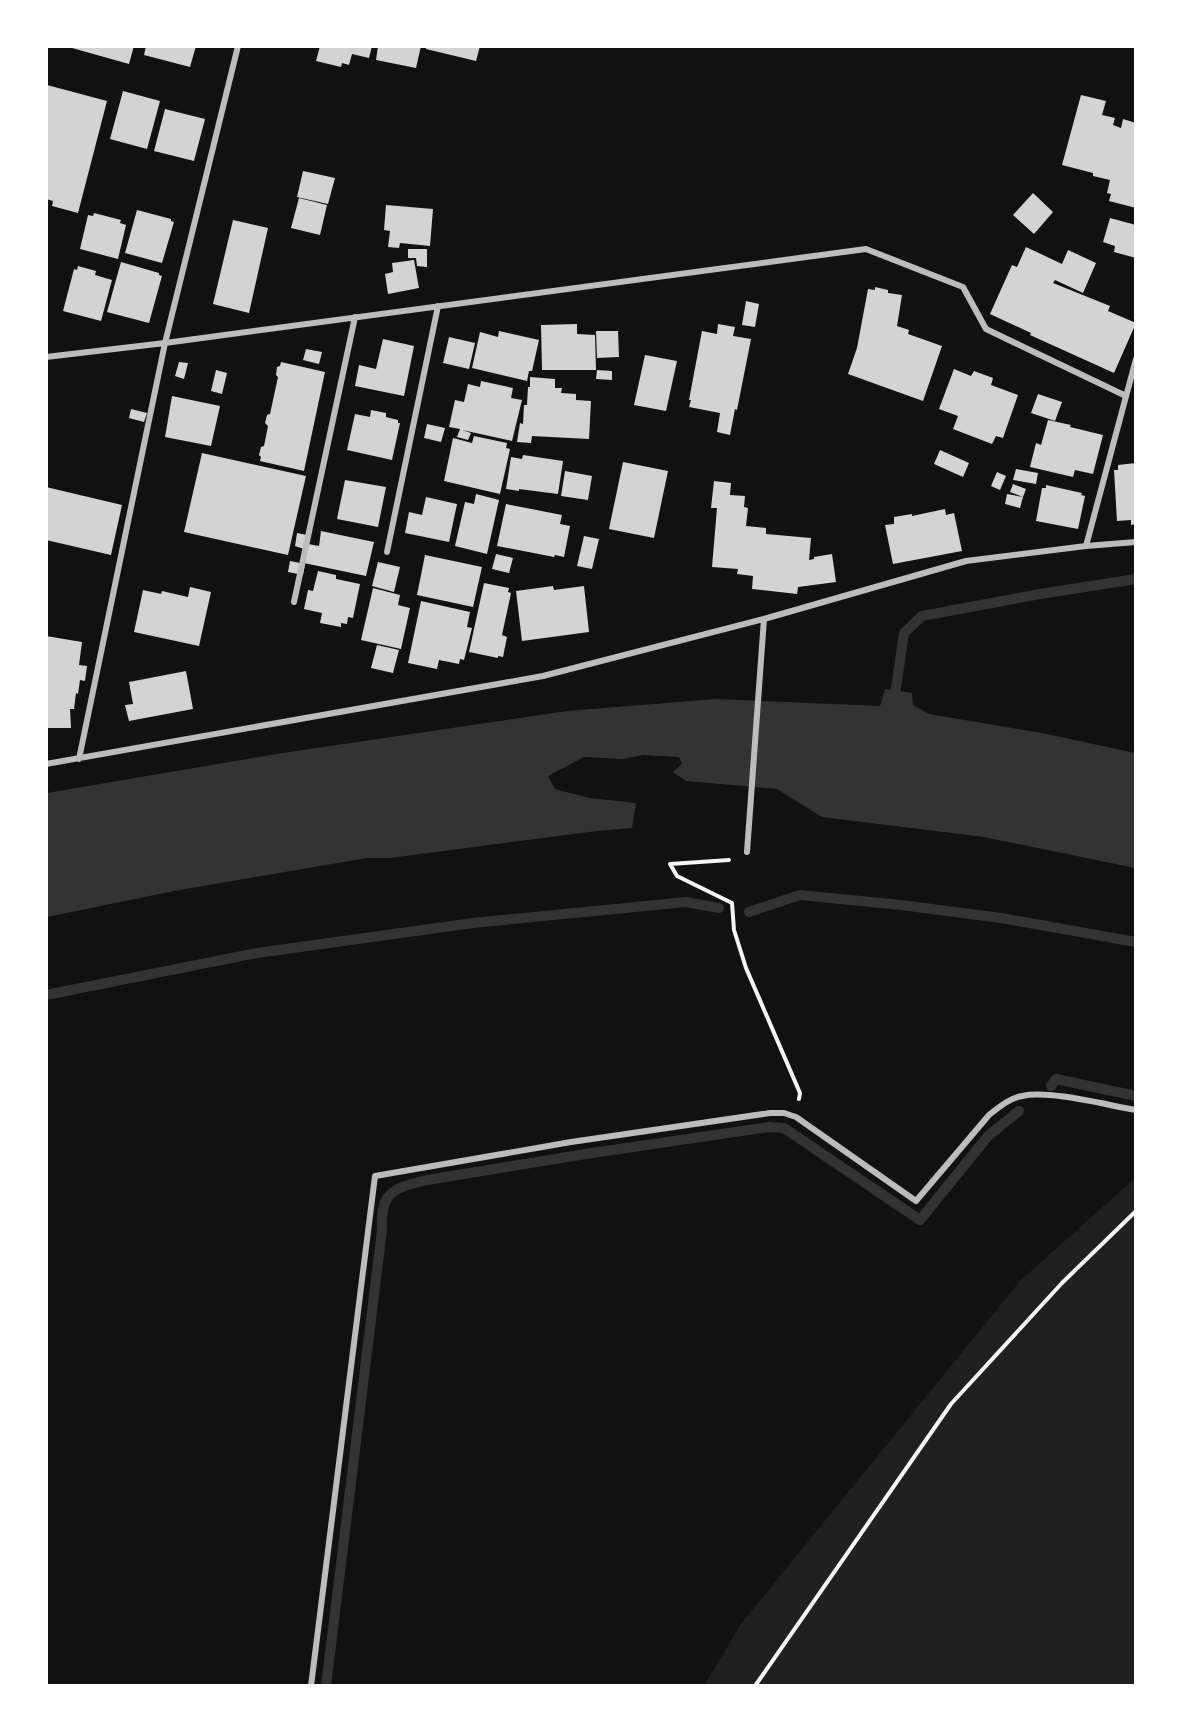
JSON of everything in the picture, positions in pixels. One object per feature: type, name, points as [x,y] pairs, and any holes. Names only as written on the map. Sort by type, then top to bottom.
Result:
[{"type":"street","points":[[79,759],[165,343],[238,46]]},
{"type":"street","points":[[46,357],[866,249],[963,287],[986,329],[1126,396]]},
{"type":"street","points":[[387,552],[438,306]]},
{"type":"street","points":[[294,602],[355,317]]},
{"type":"street","points":[[1086,546],[1136,359]]},
{"type":"street","points":[[46,764],[543,676],[764,619],[966,561],[1136,542]]},
{"type":"street","points":[[747,852],[764,619]]},
{"type":"street","points":[[310,1686],[375,1176],[571,1142],[770,1113],[784,1113],[796,1117],[916,1201],[989,1115],[1003,1104],[1022,1096],[1050,1095],[1136,1110]]},
{"type":"path","points":[[747,852],[747,858],[670,864],[677,876],[732,903],[734,930],[746,968],[800,1093],[796,1117]]},
{"type":"path","points":[[755,1686],[951,1404],[1062,1283],[1136,1211]]},
{"type":"shaded area","points":[[885,689],[912,693],[913,705],[929,714],[1042,733],[1135,753],[1135,868],[984,837],[822,817],[777,789],[686,781],[673,772],[682,764],[679,757],[643,755],[623,759],[584,757],[548,776],[555,789],[589,798],[636,803],[632,828],[390,858],[367,858],[174,891],[47,917],[47,793],[276,754],[567,711],[715,699],[880,706]]},
{"type":"shaded area","points":[[1135,1178],[1135,1685],[704,1686],[741,1624],[1020,1281]]},
{"type":"building","points":[[65,46],[134,46],[129,64]]},
{"type":"building","points":[[146,46],[196,46],[190,67],[144,55]]},
{"type":"building","points":[[320,46],[372,46],[369,58],[352,54],[349,65],[342,63],[341,67],[316,61]]},
{"type":"building","points":[[378,46],[421,46],[416,68],[376,60]]},
{"type":"building","points":[[426,46],[480,46],[476,61],[426,49]]},
{"type":"building","points":[[47,85],[107,101],[78,213],[52,206],[53,201],[46,199]]},
{"type":"building","points":[[123,91],[160,101],[147,149],[110,139]]},
{"type":"building","points":[[1081,95],[1106,101],[1102,115],[1115,118],[1113,125],[1121,128],[1123,119],[1136,123],[1136,208],[1109,201],[1111,194],[1107,193],[1110,180],[1062,165]]},
{"type":"building","points":[[165,109],[205,119],[194,161],[154,151]]},
{"type":"building","points":[[303,171],[335,178],[328,204],[297,197]]},
{"type":"building","points":[[1033,193],[1053,212],[1034,234],[1013,215]]},
{"type":"building","points":[[299,198],[327,205],[320,235],[291,228]]},
{"type":"building","points":[[386,205],[433,209],[430,246],[400,243],[399,248],[388,247],[390,231],[384,230]]},
{"type":"building","points":[[137,210],[171,219],[174,222],[162,263],[125,253]]},
{"type":"building","points":[[94,213],[121,220],[120,223],[126,225],[118,259],[80,249],[88,215],[93,216]]},
{"type":"building","points":[[1110,218],[1136,225],[1136,258],[1114,252],[1115,246],[1103,242]]},
{"type":"building","points":[[233,220],[268,228],[249,313],[213,304]]},
{"type":"building","points":[[1026,247],[1062,264],[1068,250],[1096,263],[1083,293],[1055,280],[1053,283],[1110,306],[1108,311],[1136,323],[1114,373],[990,314],[1012,265],[1017,267]]},
{"type":"building","points":[[408,249],[427,249],[427,267],[417,266],[416,258],[408,258]]},
{"type":"building","points":[[414,260],[419,288],[388,294],[385,274],[393,272],[392,263]]},
{"type":"building","points":[[121,262],[159,273],[162,276],[149,323],[107,312]]},
{"type":"building","points":[[78,266],[96,271],[95,275],[112,280],[101,321],[63,311],[74,269],[77,270]]},
{"type":"building","points":[[875,287],[888,290],[888,293],[902,295],[897,326],[909,330],[908,334],[942,346],[923,401],[848,374],[857,348],[868,289],[875,290]]},
{"type":"building","points":[[746,301],[759,304],[755,327],[742,325]]},
{"type":"building","points":[[577,324],[577,334],[595,335],[596,370],[542,370],[541,325]]},
{"type":"building","points":[[718,324],[735,327],[733,336],[751,339],[730,435],[717,432],[720,413],[689,407],[702,331],[717,334]]},
{"type":"building","points":[[499,331],[539,340],[532,371],[529,371],[527,381],[472,368],[480,332],[498,337]]},
{"type":"building","points":[[596,331],[618,331],[619,357],[597,358]]},
{"type":"building","points":[[449,337],[475,343],[469,369],[443,363]]},
{"type":"building","points":[[383,339],[414,346],[404,396],[355,386],[359,365],[376,369]]},
{"type":"building","points":[[306,349],[322,352],[319,364],[303,360]]},
{"type":"building","points":[[645,355],[677,361],[666,411],[634,405]]},
{"type":"building","points":[[179,362],[188,363],[184,379],[175,376]]},
{"type":"building","points":[[281,362],[325,372],[304,471],[260,461],[259,455],[261,447],[264,446],[268,426],[265,423],[267,415],[270,414],[278,377],[277,367]]},
{"type":"building","points":[[954,369],[971,376],[974,371],[993,378],[991,385],[1018,395],[1003,438],[996,436],[992,444],[953,429],[958,416],[939,409]]},
{"type":"building","points":[[216,370],[227,373],[222,394],[211,391]]},
{"type":"building","points":[[597,370],[612,371],[612,380],[596,379]]},
{"type":"building","points":[[530,377],[555,379],[555,388],[562,388],[561,393],[576,394],[576,400],[591,401],[589,439],[532,436],[531,443],[517,442],[520,423],[523,424],[524,405],[527,405]]},
{"type":"building","points":[[481,381],[513,388],[511,398],[522,400],[512,441],[462,430],[471,433],[468,440],[457,437],[460,429],[449,427],[455,400],[464,402],[468,384],[480,387]]},
{"type":"building","points":[[1038,394],[1062,402],[1055,421],[1031,413]]},
{"type":"building","points":[[172,396],[220,406],[211,446],[165,437]]},
{"type":"building","points":[[131,409],[147,413],[144,422],[129,418]]},
{"type":"building","points":[[371,410],[386,413],[386,417],[398,420],[400,423],[392,460],[347,450],[355,414],[370,417]]},
{"type":"building","points":[[1048,420],[1103,435],[1093,474],[1075,470],[1073,477],[1030,467],[1036,443],[1041,445]]},
{"type":"building","points":[[427,424],[445,428],[441,442],[424,438]]},
{"type":"building","points":[[474,436],[507,443],[506,448],[510,449],[500,494],[444,481],[453,438],[472,443]]},
{"type":"building","points":[[940,450],[969,463],[963,477],[934,464]]},
{"type":"building","points":[[202,453],[306,476],[288,555],[184,532]]},
{"type":"building","points":[[523,455],[563,461],[558,494],[506,489],[511,457],[522,459]]},
{"type":"building","points":[[623,462],[668,471],[654,538],[609,529]]},
{"type":"building","points":[[1136,463],[1136,524],[1131,525],[1131,520],[1117,521],[1114,470],[1118,470],[1118,465]]},
{"type":"building","points":[[1016,469],[1038,473],[1036,484],[1013,480]]},
{"type":"building","points":[[565,471],[592,476],[588,500],[561,496]]},
{"type":"building","points":[[997,472],[1006,476],[1000,490],[991,486]]},
{"type":"building","points":[[345,480],[386,487],[378,527],[337,519]]},
{"type":"building","points":[[714,481],[731,483],[730,495],[745,496],[744,507],[748,508],[746,526],[766,528],[766,534],[811,538],[809,560],[832,554],[836,582],[798,587],[797,594],[752,589],[753,576],[737,574],[738,569],[712,567],[717,508],[711,508]]},
{"type":"building","points":[[1013,484],[1026,489],[1023,497],[1010,492]]},
{"type":"building","points":[[1046,485],[1082,493],[1081,495],[1085,496],[1078,529],[1036,521],[1042,488],[1046,488]]},
{"type":"building","points":[[46,487],[122,505],[111,555],[46,540]]},
{"type":"building","points":[[476,494],[499,500],[487,554],[455,546],[465,502],[474,504]]},
{"type":"building","points":[[1007,494],[1023,497],[1020,508],[1005,504]]},
{"type":"building","points":[[426,497],[457,504],[449,542],[405,533],[409,512],[422,515]]},
{"type":"building","points":[[506,504],[562,515],[560,524],[570,526],[564,557],[497,546]]},
{"type":"building","points":[[945,509],[946,515],[954,513],[962,551],[893,564],[885,525],[894,524],[894,517],[912,514],[912,516]]},
{"type":"building","points":[[321,531],[374,542],[366,576],[304,563],[308,544],[319,546]]},
{"type":"building","points":[[297,533],[307,535],[304,549],[295,546]]},
{"type":"building","points":[[584,536],[599,539],[592,569],[577,566]]},
{"type":"building","points":[[496,554],[513,558],[509,573],[492,569]]},
{"type":"building","points":[[425,555],[482,567],[473,607],[417,595]]},
{"type":"building","points":[[290,561],[305,564],[303,575],[288,572]]},
{"type":"building","points":[[378,562],[400,567],[394,592],[372,586]]},
{"type":"building","points":[[318,571],[336,575],[336,579],[360,584],[353,618],[348,617],[347,624],[341,623],[341,627],[320,623],[322,613],[304,609],[308,590],[313,591]]},
{"type":"building","points":[[484,583],[509,588],[508,592],[511,593],[502,635],[507,637],[503,657],[469,652]]},
{"type":"building","points":[[553,586],[554,590],[584,586],[589,632],[522,641],[516,591]]},
{"type":"building","points":[[190,587],[211,592],[199,646],[134,632],[143,590],[161,594],[162,591],[188,597]]},
{"type":"building","points":[[373,588],[400,595],[398,605],[410,608],[401,649],[361,640]]},
{"type":"building","points":[[421,601],[470,612],[467,627],[472,628],[464,660],[460,659],[459,664],[439,660],[437,669],[408,663]]},
{"type":"building","points":[[46,636],[82,642],[79,665],[87,666],[85,681],[80,680],[78,694],[76,693],[74,709],[70,709],[71,728],[46,728]]},
{"type":"building","points":[[377,645],[399,650],[393,673],[371,668]]},
{"type":"building","points":[[186,671],[193,709],[129,721],[125,705],[133,704],[129,682]]},
{"type":"waterway","points":[[894,702],[904,633],[922,616],[1136,579]]},
{"type":"waterway","points":[[749,912],[800,895],[1001,918],[1136,942]]},
{"type":"waterway","points":[[46,995],[257,953],[473,923],[686,902],[719,908]]},
{"type":"waterway","points":[[1051,1086],[1056,1079],[1136,1096]]},
{"type":"waterway","points":[[326,1686],[383,1207],[386,1200],[397,1189],[427,1180],[769,1127],[784,1128],[920,1220],[988,1136],[1019,1111]]}]
